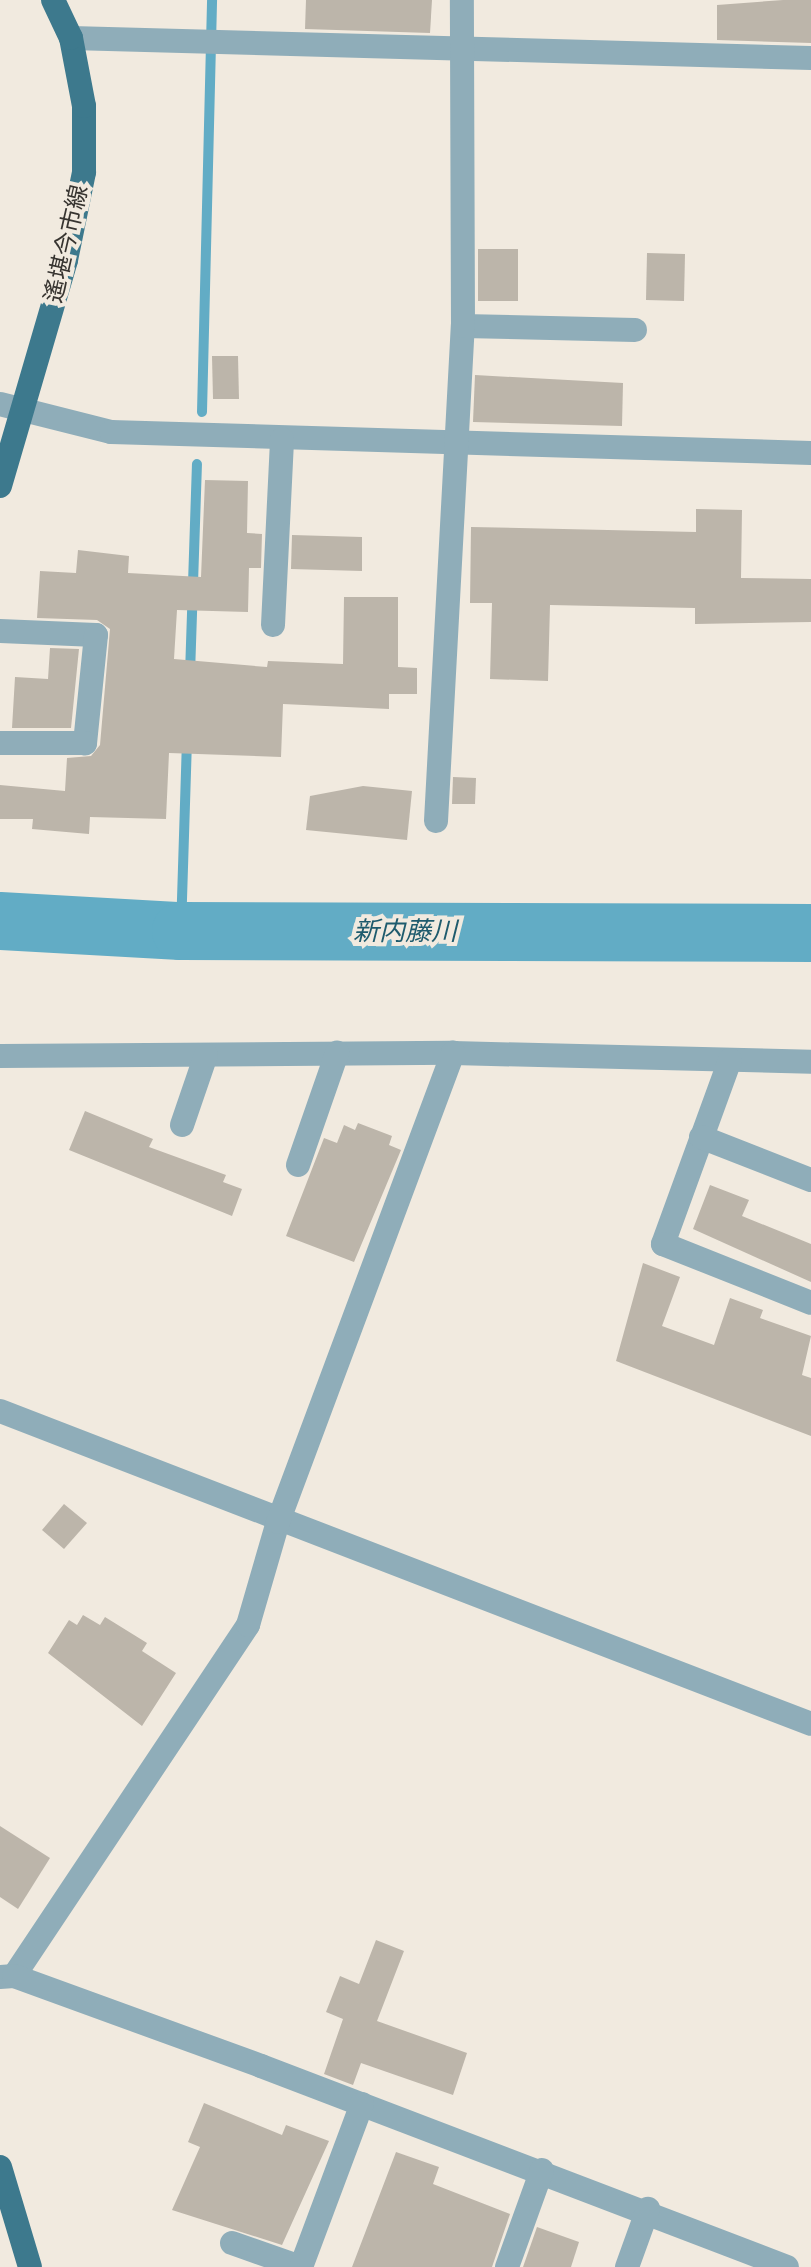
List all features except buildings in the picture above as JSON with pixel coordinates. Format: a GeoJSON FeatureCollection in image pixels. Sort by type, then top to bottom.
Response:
{"type":"FeatureCollection","features":[{"type":"Feature","properties":{"kind":"main road","name":"遙堪今市線"},"geometry":{"type":"LineString","coordinates":[[0,486],[12,407],[84,172],[84,106],[71,38],[53,0]]}},
{"type":"Feature","properties":{"kind":"main road"},"geometry":{"type":"LineString","coordinates":[[0,2167],[30,2267]]}},
{"type":"Feature","properties":{"kind":"street"},"geometry":{"type":"LineString","coordinates":[[436,821],[463,326],[462,0]]}},
{"type":"Feature","properties":{"kind":"street"},"geometry":{"type":"LineString","coordinates":[[71,38],[811,58]]}},
{"type":"Feature","properties":{"kind":"street"},"geometry":{"type":"LineString","coordinates":[[463,326],[635,330]]}},
{"type":"Feature","properties":{"kind":"street"},"geometry":{"type":"LineString","coordinates":[[12,407],[111,432],[457,447],[811,453]]}},
{"type":"Feature","properties":{"kind":"street"},"geometry":{"type":"LineString","coordinates":[[273,625],[282,439]]}},
{"type":"Feature","properties":{"kind":"street"},"geometry":{"type":"LineString","coordinates":[[0,631],[96,635],[85,743],[0,743]]}},
{"type":"Feature","properties":{"kind":"street"},"geometry":{"type":"LineString","coordinates":[[298,1165],[337,1053]]}},
{"type":"Feature","properties":{"kind":"street"},"geometry":{"type":"LineString","coordinates":[[453,1053],[278,1522],[248,1625],[7,1976],[648,2209],[787,2267]]}},
{"type":"Feature","properties":{"kind":"street"},"geometry":{"type":"LineString","coordinates":[[0,1056],[453,1053],[811,1062]]}},
{"type":"Feature","properties":{"kind":"street"},"geometry":{"type":"LineString","coordinates":[[182,1125],[206,1055]]}},
{"type":"Feature","properties":{"kind":"street"},"geometry":{"type":"LineString","coordinates":[[730,1060],[663,1244],[811,1303]]}},
{"type":"Feature","properties":{"kind":"street"},"geometry":{"type":"LineString","coordinates":[[701,1137],[811,1180]]}},
{"type":"Feature","properties":{"kind":"street"},"geometry":{"type":"LineString","coordinates":[[0,1411],[278,1522],[811,1724]]}},
{"type":"Feature","properties":{"kind":"street"},"geometry":{"type":"LineString","coordinates":[[232,2243],[301,2267],[362,2104]]}},
{"type":"Feature","properties":{"kind":"street"},"geometry":{"type":"LineString","coordinates":[[507,2267],[542,2170]]}},
{"type":"Feature","properties":{"kind":"street"},"geometry":{"type":"LineString","coordinates":[[627,2267],[648,2209]]}},
{"type":"Feature","properties":{"kind":"waterway"},"geometry":{"type":"LineString","coordinates":[[202,412],[212,0]]}},
{"type":"Feature","properties":{"kind":"waterway"},"geometry":{"type":"LineString","coordinates":[[190,674],[197,464]]}},
{"type":"Feature","properties":{"kind":"waterway"},"geometry":{"type":"LineString","coordinates":[[181,931],[187,742]]}},
{"type":"Feature","properties":{"kind":"waterway","name":"新内藤川"},"geometry":{"type":"LineString","coordinates":[[0,921],[181,931],[811,933]]}}]}
